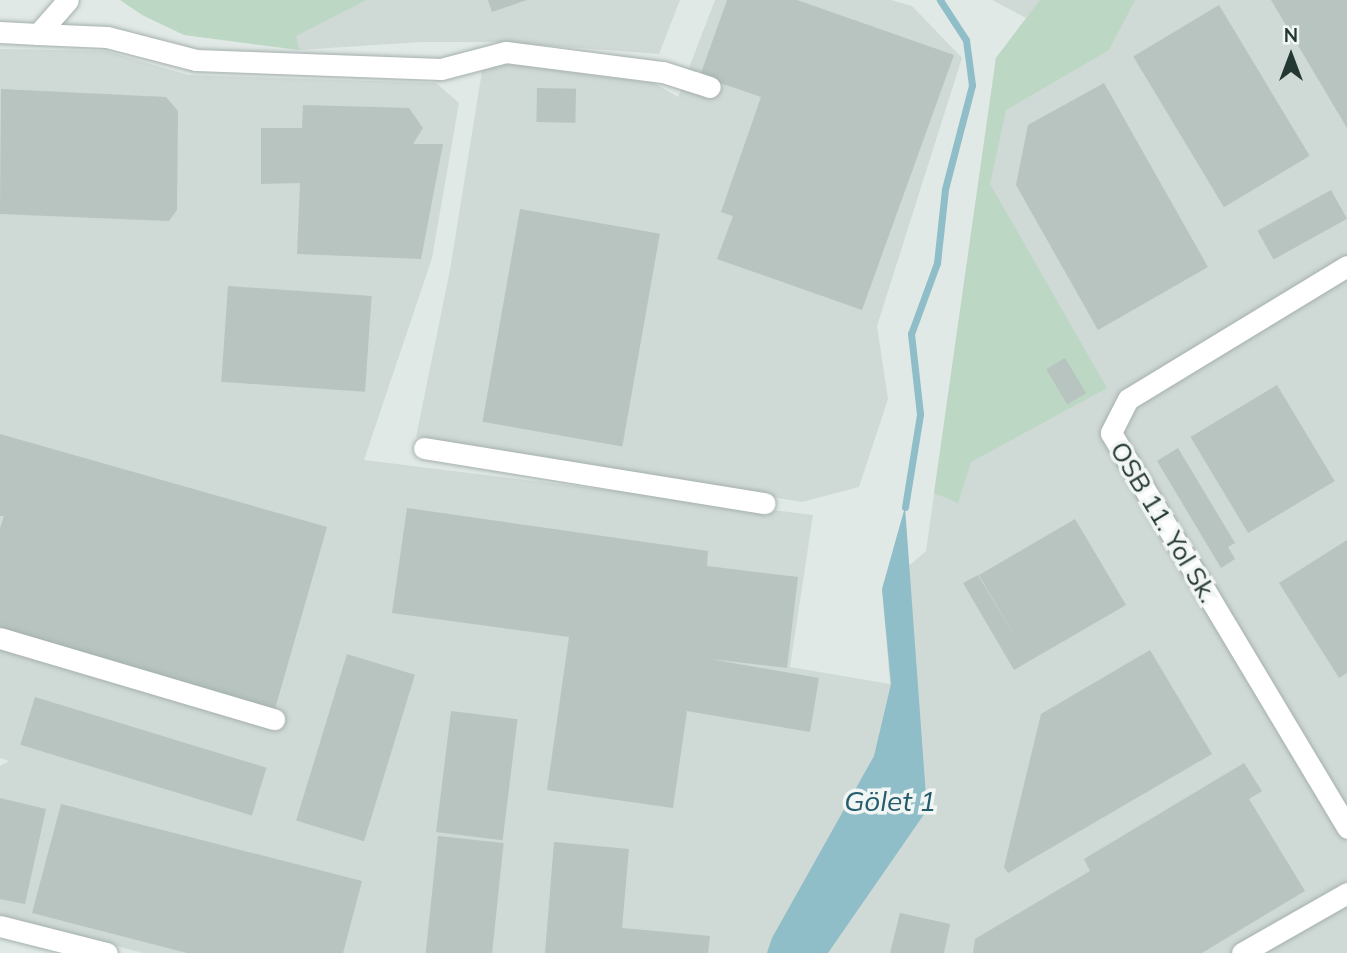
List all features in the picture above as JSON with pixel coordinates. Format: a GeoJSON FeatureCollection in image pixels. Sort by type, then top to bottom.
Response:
{"type":"FeatureCollection","features":[{"type":"Feature","properties":{"kind":"street"},"geometry":{"type":"LineString","coordinates":[[38,34],[68,0]]}},
{"type":"Feature","properties":{"kind":"street"},"geometry":{"type":"LineString","coordinates":[[0,32],[107,37],[197,60],[264,63],[441,69],[506,52],[663,72],[710,87]]}},
{"type":"Feature","properties":{"kind":"street","name":"OSB 11. Yol Sk."},"geometry":{"type":"LineString","coordinates":[[1347,266],[1128,399],[1111,433],[1347,828]]}},
{"type":"Feature","properties":{"kind":"street"},"geometry":{"type":"LineString","coordinates":[[424,448],[765,503]]}},
{"type":"Feature","properties":{"kind":"street"},"geometry":{"type":"LineString","coordinates":[[0,638],[274,719]]}},
{"type":"Feature","properties":{"kind":"street"},"geometry":{"type":"LineString","coordinates":[[1242,953],[1347,893]]}},
{"type":"Feature","properties":{"kind":"street"},"geometry":{"type":"LineString","coordinates":[[0,926],[107,953]]}},
{"type":"Feature","properties":{"kind":"shaded area"},"geometry":{"type":"Polygon","coordinates":[[[367,0],[680,0],[659,54],[500,42],[421,42],[299,50],[295,36],[367,0]]]}},
{"type":"Feature","properties":{"kind":"shaded area"},"geometry":{"type":"Polygon","coordinates":[[[715,0],[891,0],[912,6],[962,58],[877,326],[888,399],[859,487],[802,502],[416,437],[450,270],[482,71],[502,63],[654,83],[678,97],[715,0]]]}},
{"type":"Feature","properties":{"kind":"shaded area"},"geometry":{"type":"Polygon","coordinates":[[[992,0],[1347,0],[1347,953],[143,953],[0,916],[0,766],[9,761],[0,758],[0,49],[106,51],[188,75],[436,83],[459,103],[432,258],[364,460],[813,515],[790,667],[890,684],[882,589],[926,551],[996,58],[1026,18],[992,0]]]}},
{"type":"Feature","properties":{"kind":"green space"},"geometry":{"type":"Polygon","coordinates":[[[120,0],[367,0],[296,36],[299,50],[184,35],[142,15],[120,0]]]}},
{"type":"Feature","properties":{"kind":"green space"},"geometry":{"type":"Polygon","coordinates":[[[1040,0],[1135,0],[1109,50],[1006,110],[990,184],[1107,388],[971,462],[958,503],[934,493],[996,58],[1040,0]]]}},
{"type":"Feature","properties":{"kind":"water","name":"Gölet 1"},"geometry":{"type":"Polygon","coordinates":[[[905,507],[927,810],[828,953],[767,953],[772,938],[874,756],[891,684],[882,589],[905,507]]]}},
{"type":"Feature","properties":{"kind":"building"},"geometry":{"type":"Polygon","coordinates":[[[488,0],[527,0],[492,12],[488,0]]]}},
{"type":"Feature","properties":{"kind":"building"},"geometry":{"type":"Polygon","coordinates":[[[727,0],[797,0],[954,55],[862,310],[717,259],[733,216],[721,212],[761,97],[700,76],[727,0]]]}},
{"type":"Feature","properties":{"kind":"building"},"geometry":{"type":"Polygon","coordinates":[[[1271,0],[1347,0],[1347,128],[1271,0]]]}},
{"type":"Feature","properties":{"kind":"building"},"geometry":{"type":"Polygon","coordinates":[[[1219,5],[1310,156],[1224,207],[1133,57],[1219,5]]]}},
{"type":"Feature","properties":{"kind":"building"},"geometry":{"type":"Polygon","coordinates":[[[1104,83],[1208,267],[1098,330],[1016,185],[1028,125],[1104,83]]]}},
{"type":"Feature","properties":{"kind":"building"},"geometry":{"type":"Polygon","coordinates":[[[537,88],[576,89],[575,123],[536,122],[537,88]]]}},
{"type":"Feature","properties":{"kind":"building"},"geometry":{"type":"Polygon","coordinates":[[[1,89],[166,97],[178,111],[177,210],[169,221],[0,214],[1,89]]]}},
{"type":"Feature","properties":{"kind":"building"},"geometry":{"type":"Polygon","coordinates":[[[303,105],[409,108],[423,128],[413,144],[443,144],[421,259],[297,254],[300,183],[261,184],[261,128],[302,128],[303,105]]]}},
{"type":"Feature","properties":{"kind":"building"},"geometry":{"type":"Polygon","coordinates":[[[1331,190],[1347,219],[1274,260],[1258,231],[1331,190]]]}},
{"type":"Feature","properties":{"kind":"building"},"geometry":{"type":"Polygon","coordinates":[[[520,209],[660,234],[622,446],[482,422],[520,209]]]}},
{"type":"Feature","properties":{"kind":"building"},"geometry":{"type":"Polygon","coordinates":[[[228,286],[372,296],[365,392],[221,382],[228,286]]]}},
{"type":"Feature","properties":{"kind":"building"},"geometry":{"type":"Polygon","coordinates":[[[1065,358],[1086,393],[1067,404],[1046,369],[1065,358]]]}},
{"type":"Feature","properties":{"kind":"building"},"geometry":{"type":"Polygon","coordinates":[[[1277,385],[1335,481],[1248,533],[1190,437],[1277,385]]]}},
{"type":"Feature","properties":{"kind":"building"},"geometry":{"type":"Polygon","coordinates":[[[0,434],[327,527],[275,709],[0,630],[0,528],[4,516],[0,516],[0,434]]]}},
{"type":"Feature","properties":{"kind":"building"},"geometry":{"type":"Polygon","coordinates":[[[1178,448],[1235,543],[1228,547],[1235,559],[1221,568],[1157,461],[1178,448]]]}},
{"type":"Feature","properties":{"kind":"building"},"geometry":{"type":"Polygon","coordinates":[[[407,508],[708,551],[707,566],[798,577],[787,668],[710,659],[819,678],[810,732],[687,711],[673,808],[547,790],[569,637],[392,613],[407,508]]]}},
{"type":"Feature","properties":{"kind":"building"},"geometry":{"type":"Polygon","coordinates":[[[1075,519],[1126,605],[1014,670],[963,583],[978,575],[1018,642],[979,575],[1075,519]]]}},
{"type":"Feature","properties":{"kind":"building"},"geometry":{"type":"Polygon","coordinates":[[[1347,540],[1347,673],[1339,678],[1279,583],[1347,540]]]}},
{"type":"Feature","properties":{"kind":"building"},"geometry":{"type":"Polygon","coordinates":[[[1150,650],[1212,754],[1008,873],[1004,867],[1041,714],[1150,650]]]}},
{"type":"Feature","properties":{"kind":"building"},"geometry":{"type":"Polygon","coordinates":[[[347,654],[415,675],[364,841],[296,820],[347,654]]]}},
{"type":"Feature","properties":{"kind":"building"},"geometry":{"type":"Polygon","coordinates":[[[35,697],[266,768],[252,816],[20,745],[35,697]]]}},
{"type":"Feature","properties":{"kind":"building"},"geometry":{"type":"Polygon","coordinates":[[[451,711],[518,719],[503,840],[436,832],[451,711]]]}},
{"type":"Feature","properties":{"kind":"building"},"geometry":{"type":"Polygon","coordinates":[[[1244,763],[1262,791],[1249,799],[1305,891],[1202,953],[973,953],[975,939],[1090,871],[1084,859],[1244,763]]]}},
{"type":"Feature","properties":{"kind":"building"},"geometry":{"type":"Polygon","coordinates":[[[0,798],[46,809],[25,904],[0,899],[0,798]]]}},
{"type":"Feature","properties":{"kind":"building"},"geometry":{"type":"Polygon","coordinates":[[[61,804],[362,881],[343,953],[187,953],[32,913],[61,804]]]}},
{"type":"Feature","properties":{"kind":"building"},"geometry":{"type":"Polygon","coordinates":[[[438,836],[504,843],[492,953],[426,953],[438,836]]]}},
{"type":"Feature","properties":{"kind":"building"},"geometry":{"type":"Polygon","coordinates":[[[554,842],[629,849],[622,928],[710,936],[708,953],[545,953],[554,842]]]}},
{"type":"Feature","properties":{"kind":"building"},"geometry":{"type":"Polygon","coordinates":[[[900,913],[950,924],[944,953],[890,953],[900,913]]]}},
{"type":"Feature","properties":{"kind":"waterway"},"geometry":{"type":"LineString","coordinates":[[905,507],[920,414],[911,334],[937,263],[945,189],[972,85],[966,40],[940,0]]}}]}
